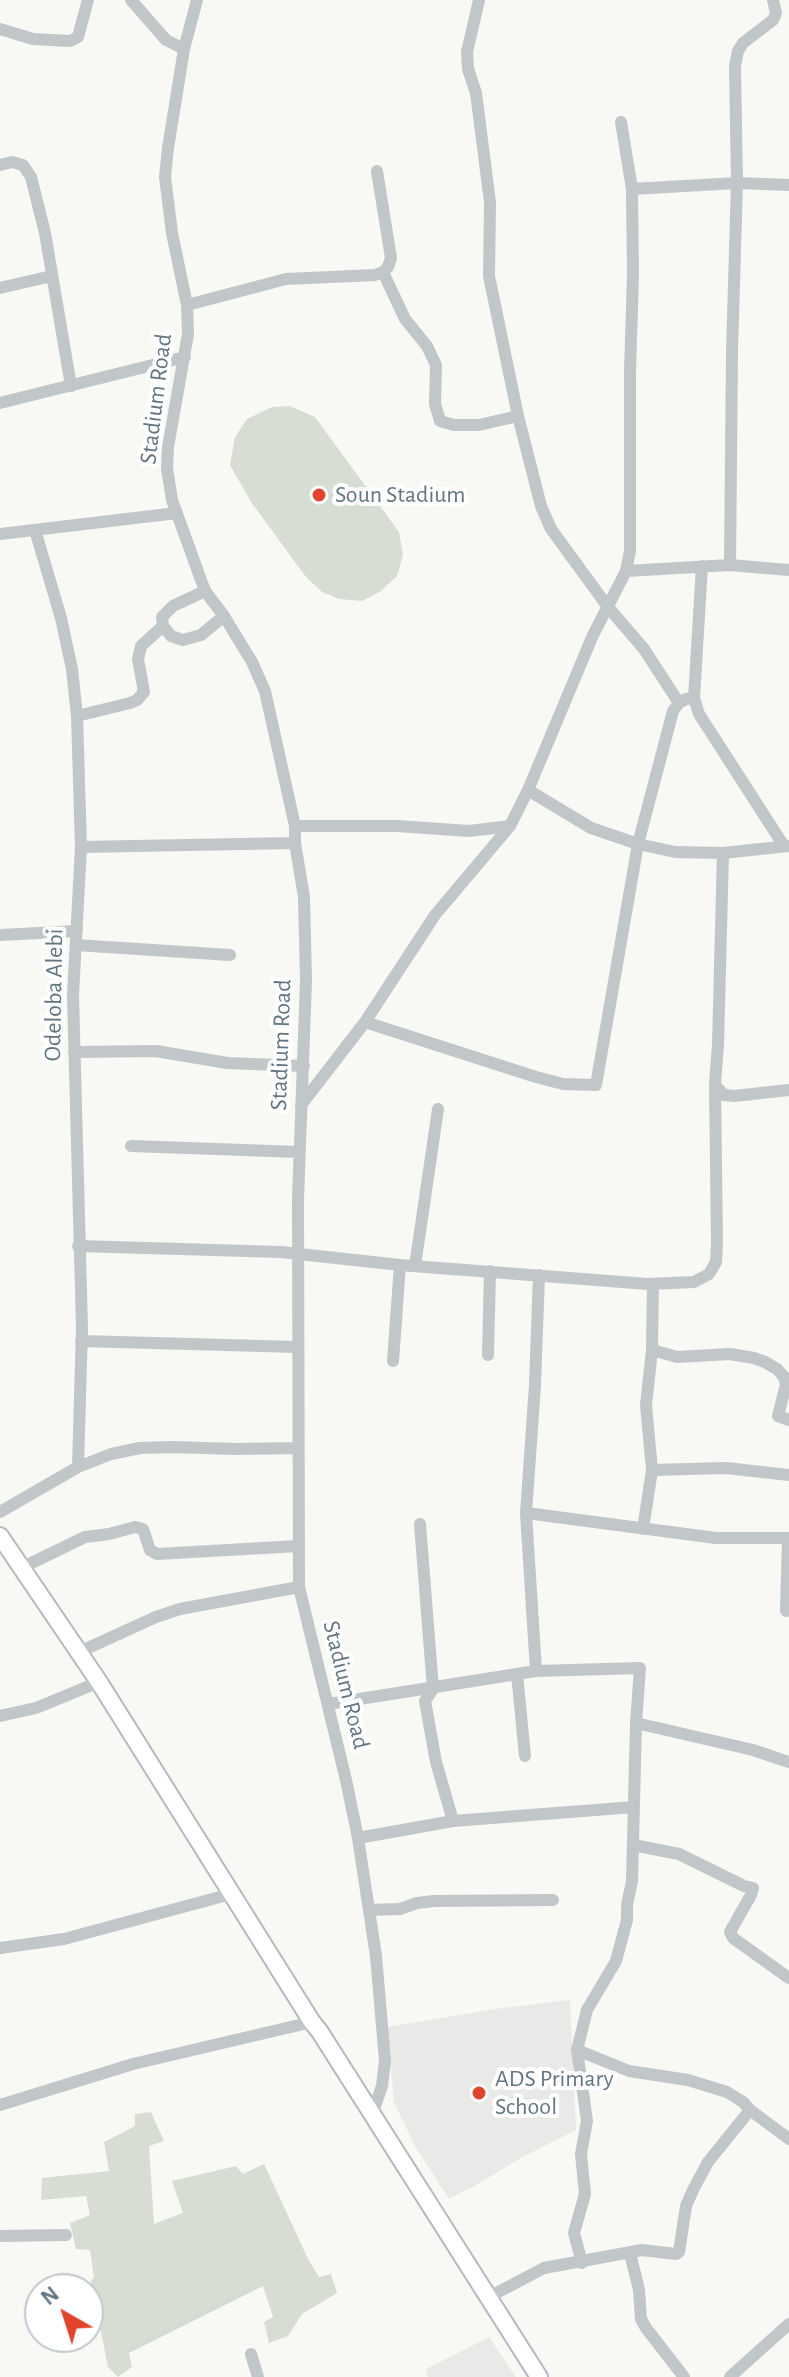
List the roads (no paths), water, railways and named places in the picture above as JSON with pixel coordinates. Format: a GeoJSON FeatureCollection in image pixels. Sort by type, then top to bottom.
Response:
{"type":"FeatureCollection","features":[{"type":"Feature","properties":{"kind":"main road"},"geometry":{"type":"LineString","coordinates":[[0,1536],[99,1682],[539,2377]]}},
{"type":"Feature","properties":{"kind":"street"},"geometry":{"type":"LineString","coordinates":[[0,29],[33,39],[70,41],[78,37],[88,0]]}},
{"type":"Feature","properties":{"kind":"street"},"geometry":{"type":"LineString","coordinates":[[131,0],[166,40],[184,49]]}},
{"type":"Feature","properties":{"kind":"street","name":"Stadium Road"},"geometry":{"type":"LineString","coordinates":[[197,0],[184,49],[165,177],[172,233],[187,305],[185,357],[168,447],[169,486],[205,591],[252,662],[265,691],[295,826],[304,897],[304,1066],[299,1152],[299,1587],[358,1838],[376,1956],[385,2061],[382,2086],[372,2115]]}},
{"type":"Feature","properties":{"kind":"street"},"geometry":{"type":"LineString","coordinates":[[479,0],[469,41],[468,69],[476,93],[490,202],[489,276],[518,416],[541,506],[551,529],[608,607],[644,649],[679,703]]}},
{"type":"Feature","properties":{"kind":"street"},"geometry":{"type":"LineString","coordinates":[[730,565],[737,183],[735,66],[743,43],[773,20],[776,13],[773,0]]}},
{"type":"Feature","properties":{"kind":"street"},"geometry":{"type":"LineString","coordinates":[[301,1105],[365,1022],[435,915],[510,826],[576,673],[626,571],[630,551],[633,276],[632,189],[621,122]]}},
{"type":"Feature","properties":{"kind":"street"},"geometry":{"type":"LineString","coordinates":[[0,165],[12,162],[23,165],[31,177],[45,233],[71,386]]}},
{"type":"Feature","properties":{"kind":"street"},"geometry":{"type":"LineString","coordinates":[[187,305],[286,279],[375,275],[383,272],[391,258],[377,171]]}},
{"type":"Feature","properties":{"kind":"street"},"geometry":{"type":"LineString","coordinates":[[632,189],[737,183],[789,185]]}},
{"type":"Feature","properties":{"kind":"street"},"geometry":{"type":"LineString","coordinates":[[383,272],[405,319],[427,346],[436,365],[435,404],[440,421],[454,425],[479,425],[518,416]]}},
{"type":"Feature","properties":{"kind":"street"},"geometry":{"type":"LineString","coordinates":[[0,288],[52,276]]}},
{"type":"Feature","properties":{"kind":"street"},"geometry":{"type":"LineString","coordinates":[[0,403],[185,357]]}},
{"type":"Feature","properties":{"kind":"street"},"geometry":{"type":"LineString","coordinates":[[0,534],[177,513]]}},
{"type":"Feature","properties":{"kind":"street","name":"Odeloba Alebi"},"geometry":{"type":"LineString","coordinates":[[35,530],[61,618],[72,669],[77,716],[81,847],[73,995],[81,1341],[78,1467]]}},
{"type":"Feature","properties":{"kind":"street"},"geometry":{"type":"LineString","coordinates":[[626,571],[730,565],[789,570]]}},
{"type":"Feature","properties":{"kind":"street"},"geometry":{"type":"LineString","coordinates":[[528,790],[591,828],[638,844],[675,852],[723,853],[787,846],[699,714],[694,698],[702,566]]}},
{"type":"Feature","properties":{"kind":"street"},"geometry":{"type":"LineString","coordinates":[[205,591],[173,606],[162,617],[163,626],[171,636],[183,640],[201,635],[224,616]]}},
{"type":"Feature","properties":{"kind":"street"},"geometry":{"type":"LineString","coordinates":[[77,716],[137,700],[144,692],[138,659],[141,646],[163,626]]}},
{"type":"Feature","properties":{"kind":"street"},"geometry":{"type":"LineString","coordinates":[[365,1022],[536,1077],[563,1084],[596,1085],[638,844],[673,711],[679,703],[694,698]]}},
{"type":"Feature","properties":{"kind":"street"},"geometry":{"type":"LineString","coordinates":[[295,826],[397,826],[469,831],[510,826]]}},
{"type":"Feature","properties":{"kind":"street"},"geometry":{"type":"LineString","coordinates":[[81,847],[295,843]]}},
{"type":"Feature","properties":{"kind":"street"},"geometry":{"type":"LineString","coordinates":[[78,1246],[281,1252],[400,1265],[653,1284],[694,1282],[709,1274],[716,1262],[717,1243],[715,1085],[723,853]]}},
{"type":"Feature","properties":{"kind":"street"},"geometry":{"type":"LineString","coordinates":[[0,935],[77,938],[230,955]]}},
{"type":"Feature","properties":{"kind":"street"},"geometry":{"type":"LineString","coordinates":[[74,1052],[156,1051],[227,1063],[304,1066]]}},
{"type":"Feature","properties":{"kind":"street"},"geometry":{"type":"LineString","coordinates":[[715,1085],[724,1095],[789,1090]]}},
{"type":"Feature","properties":{"kind":"street"},"geometry":{"type":"LineString","coordinates":[[415,1266],[438,1109]]}},
{"type":"Feature","properties":{"kind":"street"},"geometry":{"type":"LineString","coordinates":[[131,1146],[299,1152]]}},
{"type":"Feature","properties":{"kind":"street"},"geometry":{"type":"LineString","coordinates":[[393,1361],[400,1265]]}},
{"type":"Feature","properties":{"kind":"street"},"geometry":{"type":"LineString","coordinates":[[488,1355],[490,1271]]}},
{"type":"Feature","properties":{"kind":"street"},"geometry":{"type":"LineString","coordinates":[[536,1671],[526,1513],[539,1275]]}},
{"type":"Feature","properties":{"kind":"street"},"geometry":{"type":"LineString","coordinates":[[643,1529],[652,1470],[646,1405],[652,1350],[653,1284]]}},
{"type":"Feature","properties":{"kind":"street"},"geometry":{"type":"LineString","coordinates":[[81,1341],[298,1347]]}},
{"type":"Feature","properties":{"kind":"street"},"geometry":{"type":"LineString","coordinates":[[652,1350],[677,1357],[730,1354],[765,1362],[784,1377],[786,1384],[778,1416],[789,1420]]}},
{"type":"Feature","properties":{"kind":"street"},"geometry":{"type":"LineString","coordinates":[[0,1512],[78,1467],[111,1454],[140,1448],[298,1448]]}},
{"type":"Feature","properties":{"kind":"street"},"geometry":{"type":"LineString","coordinates":[[652,1470],[726,1468],[789,1475]]}},
{"type":"Feature","properties":{"kind":"street"},"geometry":{"type":"LineString","coordinates":[[526,1513],[716,1538],[788,1538],[786,1611]]}},
{"type":"Feature","properties":{"kind":"street"},"geometry":{"type":"LineString","coordinates":[[420,1524],[433,1689],[425,1701],[436,1762],[453,1821]]}},
{"type":"Feature","properties":{"kind":"street"},"geometry":{"type":"LineString","coordinates":[[21,1568],[85,1537],[135,1527],[143,1529],[150,1550],[157,1554],[298,1546]]}},
{"type":"Feature","properties":{"kind":"street"},"geometry":{"type":"LineString","coordinates":[[79,1652],[180,1609],[299,1587]]}},
{"type":"Feature","properties":{"kind":"street"},"geometry":{"type":"LineString","coordinates":[[328,1704],[536,1671],[637,1666],[641,1670],[636,1723],[631,1892],[623,1944],[609,1975],[587,2010],[577,2050],[587,2121],[581,2154],[585,2194],[574,2233],[582,2263]]}},
{"type":"Feature","properties":{"kind":"street"},"geometry":{"type":"LineString","coordinates":[[517,1674],[525,1756]]}},
{"type":"Feature","properties":{"kind":"street"},"geometry":{"type":"LineString","coordinates":[[0,1716],[36,1708],[99,1682]]}},
{"type":"Feature","properties":{"kind":"street"},"geometry":{"type":"LineString","coordinates":[[636,1723],[753,1750],[789,1762]]}},
{"type":"Feature","properties":{"kind":"street"},"geometry":{"type":"LineString","coordinates":[[358,1838],[453,1821],[634,1807]]}},
{"type":"Feature","properties":{"kind":"street"},"geometry":{"type":"LineString","coordinates":[[633,1845],[679,1854],[753,1888],[730,1932],[733,1938],[789,1978]]}},
{"type":"Feature","properties":{"kind":"street"},"geometry":{"type":"LineString","coordinates":[[0,1948],[64,1939],[231,1894]]}},
{"type":"Feature","properties":{"kind":"street"},"geometry":{"type":"LineString","coordinates":[[369,1910],[400,1909],[434,1901],[553,1900]]}},
{"type":"Feature","properties":{"kind":"street"},"geometry":{"type":"LineString","coordinates":[[0,2105],[133,2064],[312,2022]]}},
{"type":"Feature","properties":{"kind":"street"},"geometry":{"type":"LineString","coordinates":[[577,2050],[629,2071],[688,2080],[727,2092],[789,2139]]}},
{"type":"Feature","properties":{"kind":"street"},"geometry":{"type":"LineString","coordinates":[[487,2298],[544,2268],[642,2250],[679,2252],[686,2206],[693,2190],[708,2162],[750,2110]]}},
{"type":"Feature","properties":{"kind":"street"},"geometry":{"type":"LineString","coordinates":[[0,2236],[66,2235]]}},
{"type":"Feature","properties":{"kind":"street"},"geometry":{"type":"LineString","coordinates":[[630,2253],[639,2290],[641,2319],[684,2377]]}},
{"type":"Feature","properties":{"kind":"street"},"geometry":{"type":"LineString","coordinates":[[730,2377],[789,2324]]}},
{"type":"Feature","properties":{"kind":"street"},"geometry":{"type":"LineString","coordinates":[[251,2354],[258,2377]]}},
{"type":"Feature","properties":{"kind":"place","name":"Soun Stadium"},"geometry":{"type":"Point","coordinates":[319,495]}},
{"type":"Feature","properties":{"kind":"place","name":"ADS Primary School"},"geometry":{"type":"Point","coordinates":[479,2093]}}]}
